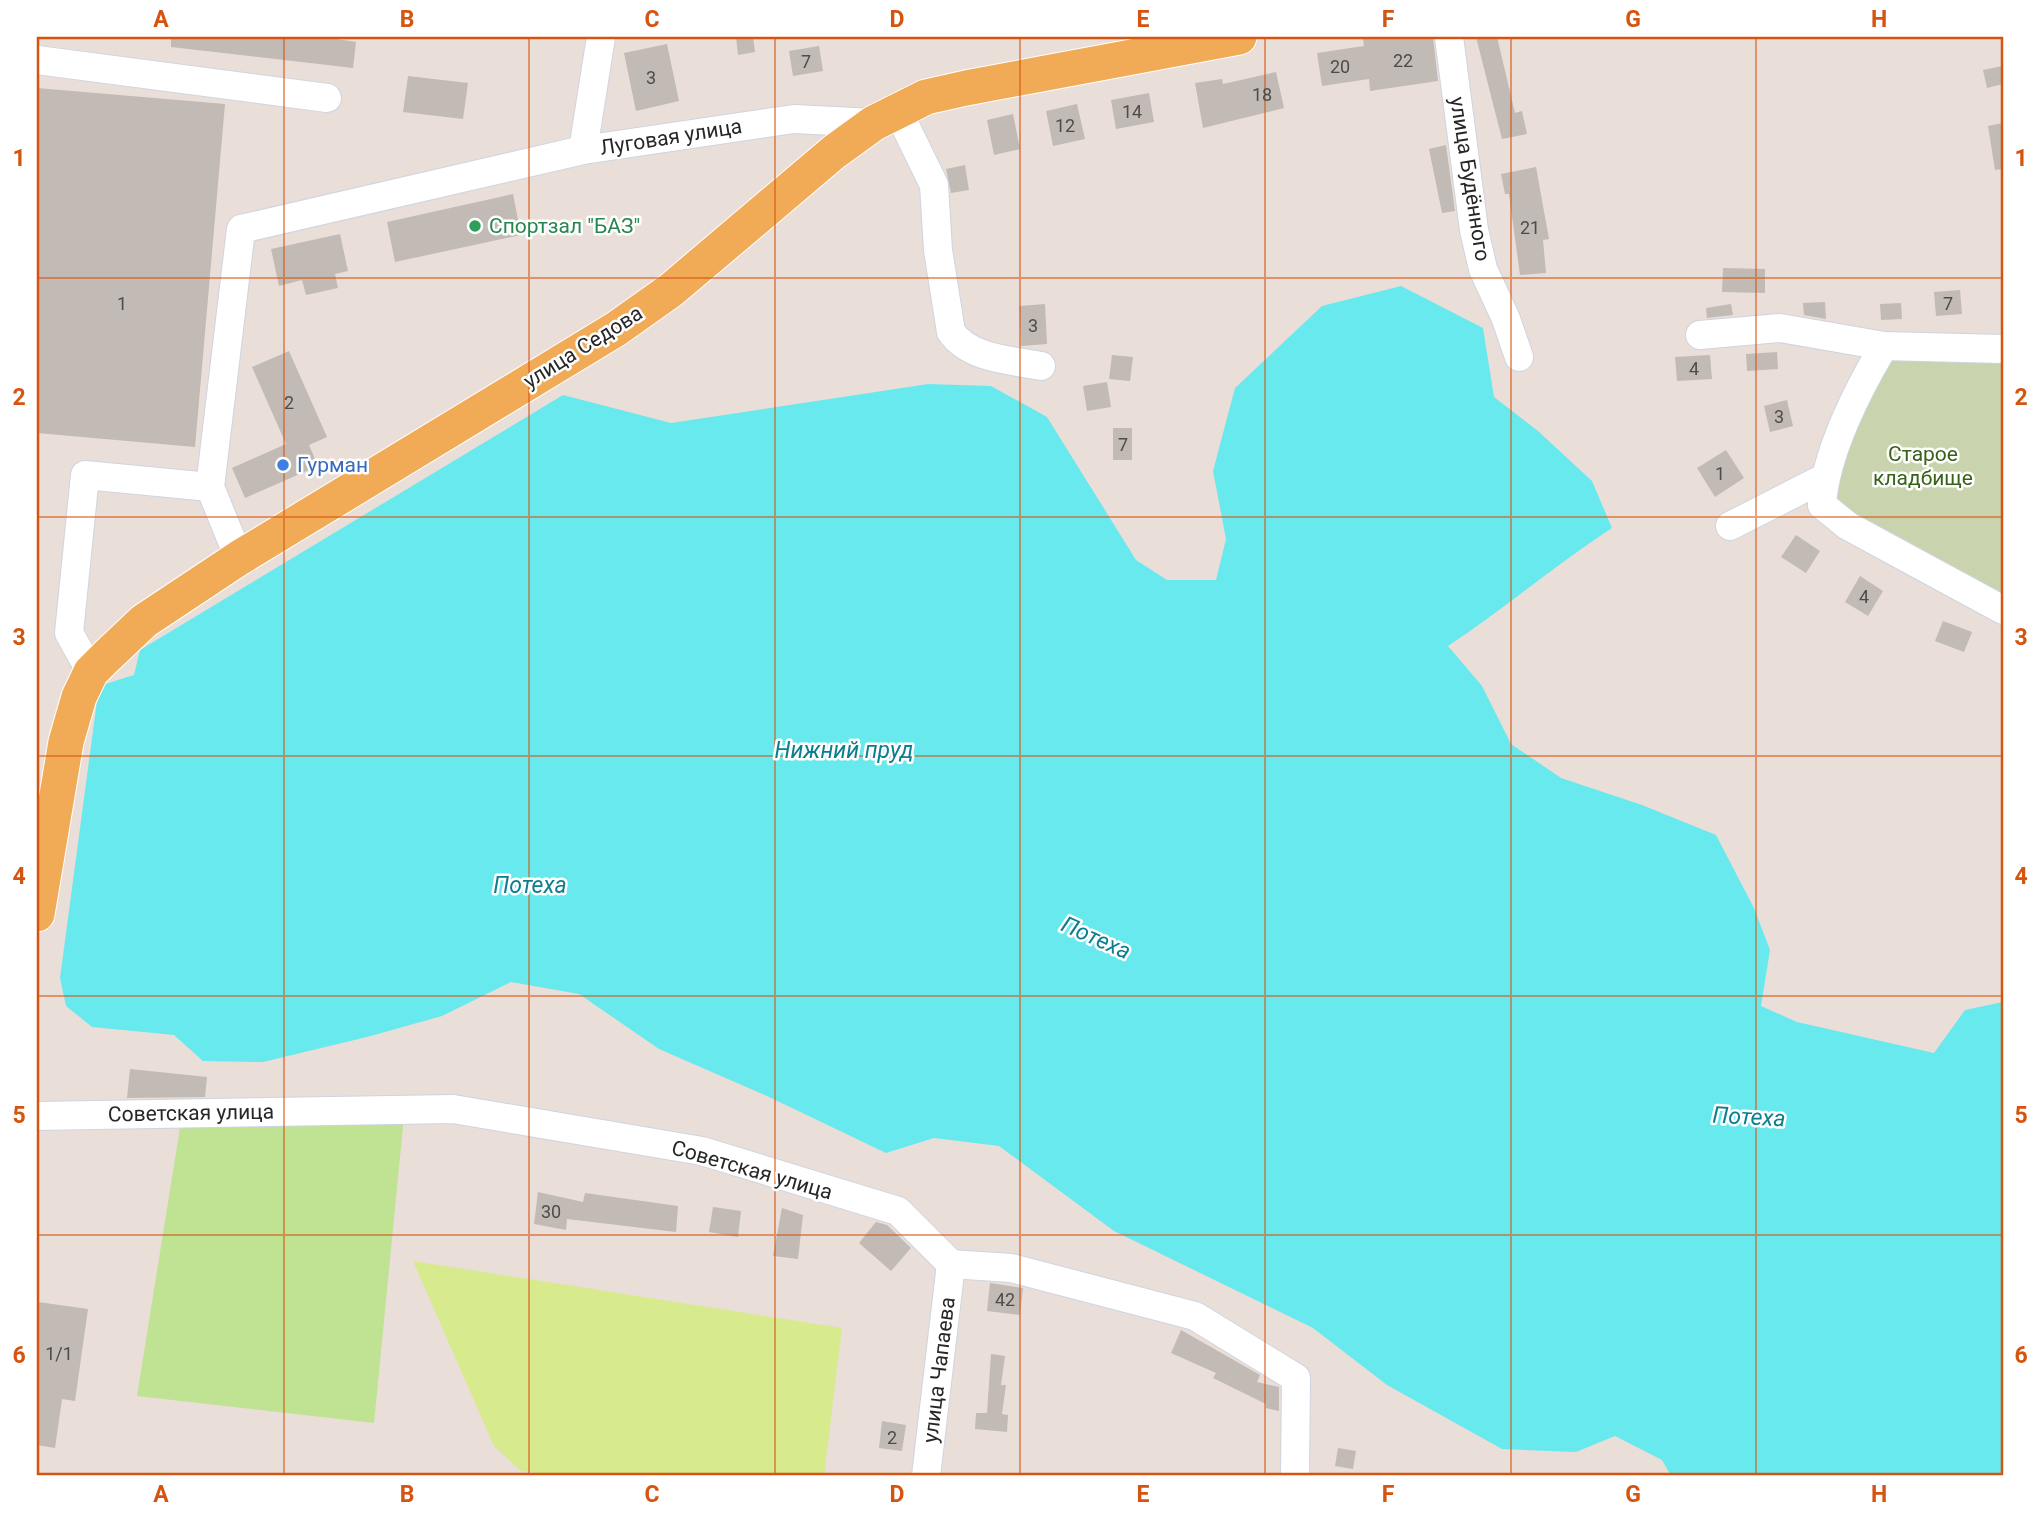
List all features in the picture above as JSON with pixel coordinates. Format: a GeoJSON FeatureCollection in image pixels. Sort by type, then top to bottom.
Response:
{"type":"FeatureCollection","features":[{"type":"Feature","properties":{"kind":"main road","name":"улица Седова"},"geometry":{"type":"LineString","coordinates":[[37,914],[66,742],[79,696],[91,672],[144,621],[239,558],[616,329],[671,290],[834,152],[885,116],[926,97],[966,88],[1239,37]]}},
{"type":"Feature","properties":{"kind":"street","name":"Луговая улица"},"geometry":{"type":"LineString","coordinates":[[601,37],[583,150],[794,119],[885,116]]}},
{"type":"Feature","properties":{"kind":"street","name":"улица Будённого"},"geometry":{"type":"LineString","coordinates":[[1449,37],[1477,243],[1483,269],[1506,319],[1519,357]]}},
{"type":"Feature","properties":{"kind":"street"},"geometry":{"type":"LineString","coordinates":[[37,60],[327,98]]}},
{"type":"Feature","properties":{"kind":"street"},"geometry":{"type":"LineString","coordinates":[[885,116],[934,185],[937,250],[951,332],[959,343],[970,351],[1041,366]]}},
{"type":"Feature","properties":{"kind":"street"},"geometry":{"type":"LineString","coordinates":[[239,558],[209,487],[241,229],[583,150]]}},
{"type":"Feature","properties":{"kind":"street"},"geometry":{"type":"LineString","coordinates":[[1700,335],[1780,328],[1884,346],[2003,349]]}},
{"type":"Feature","properties":{"kind":"street"},"geometry":{"type":"LineString","coordinates":[[1884,346],[1867,374],[1824,478],[1822,505],[1848,526],[2003,610]]}},
{"type":"Feature","properties":{"kind":"street"},"geometry":{"type":"LineString","coordinates":[[91,672],[69,633],[85,475],[209,487]]}},
{"type":"Feature","properties":{"kind":"street"},"geometry":{"type":"LineString","coordinates":[[1730,526],[1824,478]]}},
{"type":"Feature","properties":{"kind":"street","name":"Советская улица"},"geometry":{"type":"LineString","coordinates":[[37,1116],[453,1109],[702,1151],[898,1211],[951,1264]]}},
{"type":"Feature","properties":{"kind":"street"},"geometry":{"type":"LineString","coordinates":[[951,1264],[1012,1268],[1195,1316],[1296,1378],[1295,1476]]}},
{"type":"Feature","properties":{"kind":"street","name":"улица Чапаева"},"geometry":{"type":"LineString","coordinates":[[926,1476],[951,1264]]}},
{"type":"Feature","properties":{"kind":"green space","name":"Старое кладбище"},"geometry":{"type":"Polygon","coordinates":[[[2003,359],[2003,606],[1840,510],[1829,481],[1888,361],[2003,359]]]}},
{"type":"Feature","properties":{"kind":"green space"},"geometry":{"type":"Polygon","coordinates":[[[405,1106],[374,1423],[137,1396],[183,1109],[405,1106]]]}},
{"type":"Feature","properties":{"kind":"green space"},"geometry":{"type":"Polygon","coordinates":[[[413,1261],[842,1328],[824,1476],[561,1476],[521,1471],[494,1446],[413,1261]]]}},
{"type":"Feature","properties":{"kind":"water","name":"Нижний пруд"},"geometry":{"type":"Polygon","coordinates":[[[1401,286],[1483,328],[1494,397],[1538,431],[1592,481],[1612,528],[1448,646],[1482,686],[1511,744],[1561,778],[1642,805],[1716,835],[1754,908],[1770,950],[1761,1006],[1797,1022],[1934,1053],[1965,1010],[2003,1002],[2003,1476],[1671,1476],[1662,1460],[1615,1436],[1576,1452],[1502,1449],[1387,1385],[1313,1328],[1114,1231],[999,1146],[934,1138],[886,1153],[767,1096],[659,1049],[579,994],[511,982],[442,1016],[263,1062],[203,1061],[174,1035],[92,1027],[66,1006],[60,978],[99,686],[134,675],[140,650],[563,395],[671,423],[928,384],[991,386],[1047,417],[1136,560],[1167,580],[1216,580],[1226,539],[1213,471],[1235,388],[1322,306],[1401,286]]]}},
{"type":"Feature","properties":{"kind":"building"},"geometry":{"type":"Polygon","coordinates":[[[171,37],[324,37],[356,42],[353,68],[171,47],[171,37]]]}},
{"type":"Feature","properties":{"kind":"building"},"geometry":{"type":"Polygon","coordinates":[[[736,37],[753,37],[755,52],[738,55],[736,37]]]}},
{"type":"Feature","properties":{"kind":"building"},"geometry":{"type":"Polygon","coordinates":[[[1433,37],[1438,81],[1370,91],[1369,79],[1322,86],[1317,53],[1364,46],[1363,39],[1433,37]]]}},
{"type":"Feature","properties":{"kind":"building"},"geometry":{"type":"Polygon","coordinates":[[[1476,37],[1497,37],[1515,113],[1522,111],[1527,134],[1502,139],[1476,37]]]}},
{"type":"Feature","properties":{"kind":"building"},"geometry":{"type":"Polygon","coordinates":[[[667,44],[679,101],[636,111],[624,53],[667,44]]]}},
{"type":"Feature","properties":{"kind":"building"},"geometry":{"type":"Polygon","coordinates":[[[819,46],[823,71],[793,76],[789,51],[819,46]]]}},
{"type":"Feature","properties":{"kind":"building"},"geometry":{"type":"Polygon","coordinates":[[[2003,66],[2003,84],[1987,88],[1983,70],[2003,66]]]}},
{"type":"Feature","properties":{"kind":"building"},"geometry":{"type":"Polygon","coordinates":[[[1276,72],[1284,108],[1203,128],[1195,83],[1222,79],[1223,84],[1276,72]]]}},
{"type":"Feature","properties":{"kind":"building"},"geometry":{"type":"Polygon","coordinates":[[[408,76],[468,83],[463,119],[403,112],[408,76]]]}},
{"type":"Feature","properties":{"kind":"building"},"geometry":{"type":"Polygon","coordinates":[[[37,88],[225,104],[195,447],[37,433],[37,88]]]}},
{"type":"Feature","properties":{"kind":"building"},"geometry":{"type":"Polygon","coordinates":[[[1149,93],[1154,122],[1116,129],[1111,100],[1149,93]]]}},
{"type":"Feature","properties":{"kind":"building"},"geometry":{"type":"Polygon","coordinates":[[[1077,104],[1085,139],[1053,146],[1046,111],[1077,104]]]}},
{"type":"Feature","properties":{"kind":"building"},"geometry":{"type":"Polygon","coordinates":[[[1013,114],[1020,149],[994,155],[987,120],[1013,114]]]}},
{"type":"Feature","properties":{"kind":"building"},"geometry":{"type":"Polygon","coordinates":[[[2003,123],[2003,169],[1995,170],[1988,126],[2003,123]]]}},
{"type":"Feature","properties":{"kind":"building"},"geometry":{"type":"Polygon","coordinates":[[[1446,145],[1455,211],[1442,213],[1429,149],[1446,145]]]}},
{"type":"Feature","properties":{"kind":"building"},"geometry":{"type":"Polygon","coordinates":[[[965,165],[969,190],[951,193],[946,169],[965,165]]]}},
{"type":"Feature","properties":{"kind":"building"},"geometry":{"type":"Polygon","coordinates":[[[1536,167],[1549,239],[1543,240],[1546,273],[1520,275],[1509,194],[1505,194],[1501,174],[1536,167]]]}},
{"type":"Feature","properties":{"kind":"building"},"geometry":{"type":"Polygon","coordinates":[[[513,194],[521,235],[395,262],[387,222],[513,194]]]}},
{"type":"Feature","properties":{"kind":"building"},"geometry":{"type":"Polygon","coordinates":[[[340,234],[348,271],[335,274],[338,288],[306,295],[302,280],[279,286],[271,249],[340,234]]]}},
{"type":"Feature","properties":{"kind":"building"},"geometry":{"type":"Polygon","coordinates":[[[1723,268],[1765,269],[1765,293],[1722,292],[1723,268]]]}},
{"type":"Feature","properties":{"kind":"building"},"geometry":{"type":"Polygon","coordinates":[[[1960,290],[1962,314],[1936,316],[1934,292],[1960,290]]]}},
{"type":"Feature","properties":{"kind":"building"},"geometry":{"type":"Polygon","coordinates":[[[1825,302],[1826,319],[1804,315],[1803,303],[1825,302]]]}},
{"type":"Feature","properties":{"kind":"building"},"geometry":{"type":"Polygon","coordinates":[[[1901,303],[1902,319],[1881,320],[1880,304],[1901,303]]]}},
{"type":"Feature","properties":{"kind":"building"},"geometry":{"type":"Polygon","coordinates":[[[1045,304],[1047,344],[1021,346],[1019,306],[1045,304]]]}},
{"type":"Feature","properties":{"kind":"building"},"geometry":{"type":"Polygon","coordinates":[[[1731,304],[1733,315],[1707,318],[1706,308],[1731,304]]]}},
{"type":"Feature","properties":{"kind":"building"},"geometry":{"type":"Polygon","coordinates":[[[289,351],[327,437],[309,445],[318,466],[245,498],[232,468],[286,444],[252,367],[289,351]]]}},
{"type":"Feature","properties":{"kind":"building"},"geometry":{"type":"Polygon","coordinates":[[[1777,352],[1778,369],[1747,371],[1746,354],[1777,352]]]}},
{"type":"Feature","properties":{"kind":"building"},"geometry":{"type":"Polygon","coordinates":[[[1112,355],[1133,357],[1130,381],[1109,379],[1112,355]]]}},
{"type":"Feature","properties":{"kind":"building"},"geometry":{"type":"Polygon","coordinates":[[[1710,355],[1712,379],[1677,381],[1675,357],[1710,355]]]}},
{"type":"Feature","properties":{"kind":"building"},"geometry":{"type":"Polygon","coordinates":[[[1107,382],[1111,407],[1087,411],[1083,386],[1107,382]]]}},
{"type":"Feature","properties":{"kind":"building"},"geometry":{"type":"Polygon","coordinates":[[[1787,400],[1793,426],[1770,432],[1764,406],[1787,400]]]}},
{"type":"Feature","properties":{"kind":"building"},"geometry":{"type":"Polygon","coordinates":[[[1113,428],[1132,428],[1132,460],[1113,460],[1113,428]]]}},
{"type":"Feature","properties":{"kind":"building"},"geometry":{"type":"Polygon","coordinates":[[[1726,450],[1744,478],[1715,497],[1697,468],[1726,450]]]}},
{"type":"Feature","properties":{"kind":"building"},"geometry":{"type":"Polygon","coordinates":[[[1796,535],[1820,551],[1806,573],[1781,557],[1796,535]]]}},
{"type":"Feature","properties":{"kind":"building"},"geometry":{"type":"Polygon","coordinates":[[[1860,576],[1883,591],[1868,616],[1845,602],[1860,576]]]}},
{"type":"Feature","properties":{"kind":"building"},"geometry":{"type":"Polygon","coordinates":[[[1943,621],[1972,632],[1964,652],[1935,641],[1943,621]]]}},
{"type":"Feature","properties":{"kind":"building"},"geometry":{"type":"Polygon","coordinates":[[[130,1069],[207,1077],[205,1097],[127,1098],[130,1069]]]}},
{"type":"Feature","properties":{"kind":"building"},"geometry":{"type":"Polygon","coordinates":[[[538,1192],[583,1202],[585,1193],[678,1206],[676,1232],[567,1219],[566,1230],[534,1224],[538,1192]]]}},
{"type":"Feature","properties":{"kind":"building"},"geometry":{"type":"Polygon","coordinates":[[[713,1207],[741,1211],[738,1237],[709,1232],[713,1207]]]}},
{"type":"Feature","properties":{"kind":"building"},"geometry":{"type":"Polygon","coordinates":[[[782,1208],[803,1215],[798,1259],[773,1256],[782,1208]]]}},
{"type":"Feature","properties":{"kind":"building"},"geometry":{"type":"Polygon","coordinates":[[[876,1222],[887,1225],[911,1248],[891,1271],[859,1243],[876,1222]]]}},
{"type":"Feature","properties":{"kind":"building"},"geometry":{"type":"Polygon","coordinates":[[[990,1283],[1023,1288],[1020,1315],[987,1311],[990,1283]]]}},
{"type":"Feature","properties":{"kind":"building"},"geometry":{"type":"Polygon","coordinates":[[[38,1302],[88,1309],[75,1401],[62,1399],[55,1448],[37,1445],[38,1302]]]}},
{"type":"Feature","properties":{"kind":"building"},"geometry":{"type":"Polygon","coordinates":[[[1181,1330],[1260,1375],[1257,1382],[1279,1387],[1279,1411],[1266,1408],[1266,1404],[1213,1378],[1216,1373],[1171,1353],[1181,1330]]]}},
{"type":"Feature","properties":{"kind":"building"},"geometry":{"type":"Polygon","coordinates":[[[991,1354],[1005,1356],[1001,1385],[1006,1385],[1002,1414],[1008,1415],[1007,1432],[975,1429],[976,1413],[987,1413],[991,1354]]]}},
{"type":"Feature","properties":{"kind":"building"},"geometry":{"type":"Polygon","coordinates":[[[882,1421],[906,1425],[902,1451],[879,1448],[882,1421]]]}},
{"type":"Feature","properties":{"kind":"building"},"geometry":{"type":"Polygon","coordinates":[[[1338,1448],[1356,1451],[1353,1469],[1335,1466],[1338,1448]]]}},
{"type":"Feature","properties":{"kind":"place","name":"Спортзал \"БАЗ\""},"geometry":{"type":"Point","coordinates":[475,226]}},
{"type":"Feature","properties":{"kind":"place","name":"Гурман"},"geometry":{"type":"Point","coordinates":[283,465]}},
{"type":"Feature","properties":{"kind":"water label","name":"Потеха"},"geometry":{"type":"Point","coordinates":[530,885]}},
{"type":"Feature","properties":{"kind":"water label","name":"Потеха"},"geometry":{"type":"Point","coordinates":[1096,938]}},
{"type":"Feature","properties":{"kind":"water label","name":"Потеха"},"geometry":{"type":"Point","coordinates":[1749,1117]}}]}
